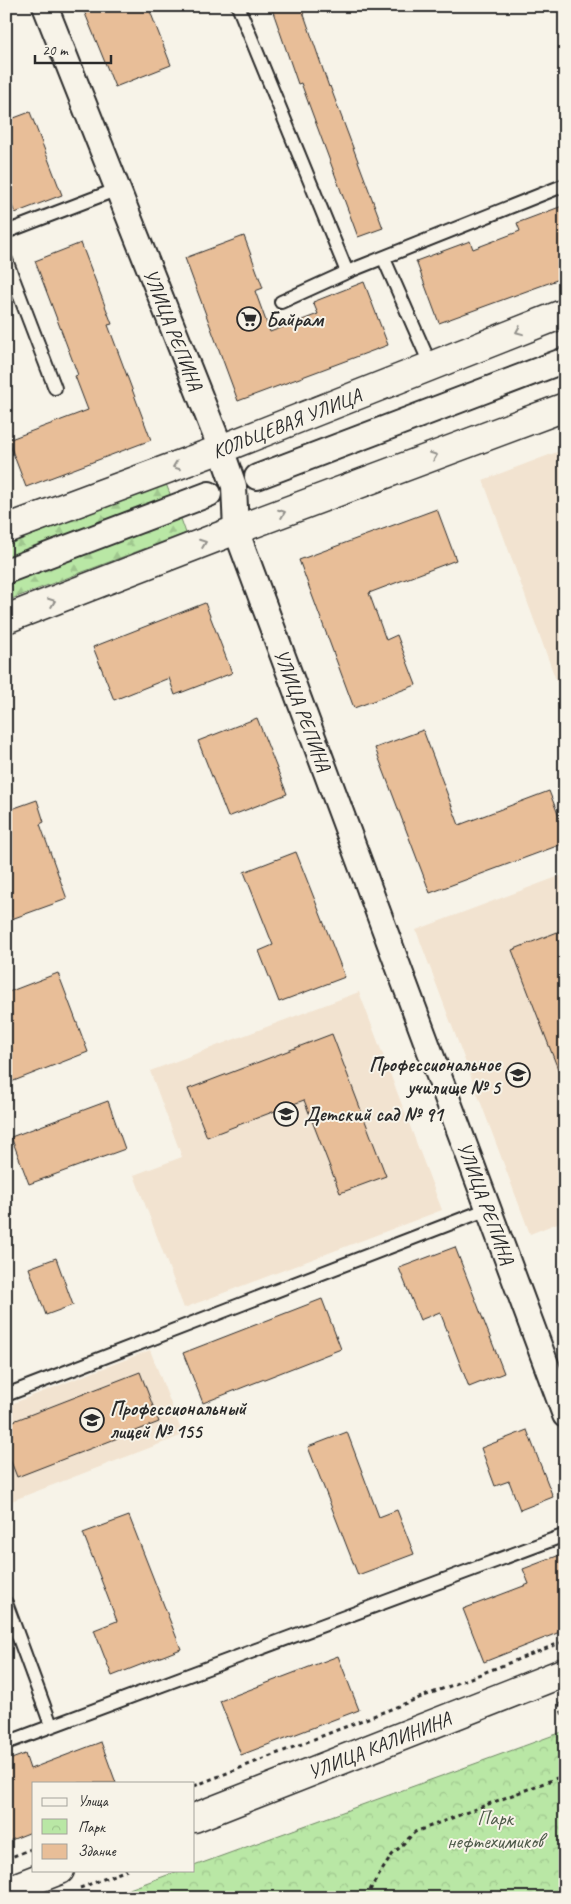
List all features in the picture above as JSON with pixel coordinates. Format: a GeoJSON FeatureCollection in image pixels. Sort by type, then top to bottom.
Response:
{"type":"FeatureCollection","features":[{"type":"Feature","properties":{"kind":"main road","name":"КОЛЬЦЕВАЯ УЛИЦА"},"geometry":{"type":"LineString","coordinates":[[6,529],[221,449],[565,313]]}},
{"type":"Feature","properties":{"kind":"main road"},"geometry":{"type":"LineString","coordinates":[[6,619],[236,530],[565,407]]}},
{"type":"Feature","properties":{"kind":"main road","name":"УЛИЦА КАЛИНИНА"},"geometry":{"type":"LineString","coordinates":[[195,1818],[565,1672]]}},
{"type":"Feature","properties":{"kind":"main road"},"geometry":{"type":"LineString","coordinates":[[6,1891],[67,1881]]}},
{"type":"Feature","properties":{"kind":"street","name":"УЛИЦА РЕПИНА"},"geometry":{"type":"LineString","coordinates":[[45,6],[221,449],[234,486],[236,530],[565,1415]]}},
{"type":"Feature","properties":{"kind":"street"},"geometry":{"type":"LineString","coordinates":[[257,477],[565,360]]}},
{"type":"Feature","properties":{"kind":"street"},"geometry":{"type":"LineString","coordinates":[[6,571],[209,494]]}},
{"type":"Feature","properties":{"kind":"lane"},"geometry":{"type":"LineString","coordinates":[[238,6],[347,272]]}},
{"type":"Feature","properties":{"kind":"lane"},"geometry":{"type":"LineString","coordinates":[[281,302],[347,272],[384,259],[565,185]]}},
{"type":"Feature","properties":{"kind":"lane"},"geometry":{"type":"LineString","coordinates":[[6,232],[118,189]]}},
{"type":"Feature","properties":{"kind":"lane"},"geometry":{"type":"LineString","coordinates":[[384,259],[431,366]]}},
{"type":"Feature","properties":{"kind":"lane"},"geometry":{"type":"LineString","coordinates":[[6,260],[55,388]]}},
{"type":"Feature","properties":{"kind":"lane"},"geometry":{"type":"LineString","coordinates":[[6,1395],[488,1208]]}},
{"type":"Feature","properties":{"kind":"lane"},"geometry":{"type":"LineString","coordinates":[[6,1742],[565,1536]]}},
{"type":"Feature","properties":{"kind":"lane"},"geometry":{"type":"LineString","coordinates":[[6,1602],[50,1725]]}},
{"type":"Feature","properties":{"kind":"path"},"geometry":{"type":"LineString","coordinates":[[195,1786],[565,1641]]}},
{"type":"Feature","properties":{"kind":"path"},"geometry":{"type":"LineString","coordinates":[[559,1703],[565,1722]]}},
{"type":"Feature","properties":{"kind":"path"},"geometry":{"type":"LineString","coordinates":[[367,1898],[372,1886],[392,1855],[415,1832],[565,1775]]}},
{"type":"Feature","properties":{"kind":"path"},"geometry":{"type":"LineString","coordinates":[[6,1859],[32,1849]]}},
{"type":"Feature","properties":{"kind":"path"},"geometry":{"type":"LineString","coordinates":[[67,1881],[116,1872]]}},
{"type":"Feature","properties":{"kind":"shaded area"},"geometry":{"type":"Polygon","coordinates":[[[565,449],[565,705],[483,480],[565,449]]]}},
{"type":"Feature","properties":{"kind":"shaded area","name":"Профессиональное училище № 5"},"geometry":{"type":"Polygon","coordinates":[[[565,874],[565,1220],[530,1234],[416,930],[565,874]]]}},
{"type":"Feature","properties":{"kind":"shaded area","name":"Детский сад № 91"},"geometry":{"type":"Polygon","coordinates":[[[359,992],[442,1210],[184,1308],[134,1175],[182,1157],[150,1071],[359,992]]]}},
{"type":"Feature","properties":{"kind":"shaded area","name":"Профессиональный лицей № 155"},"geometry":{"type":"Polygon","coordinates":[[[150,1350],[183,1435],[6,1503],[6,1406],[150,1350]]]}},
{"type":"Feature","properties":{"kind":"green space"},"geometry":{"type":"Polygon","coordinates":[[[166,484],[173,501],[6,564],[6,545],[166,484]]]}},
{"type":"Feature","properties":{"kind":"green space"},"geometry":{"type":"Polygon","coordinates":[[[180,516],[186,533],[6,601],[6,582],[180,516]]]}},
{"type":"Feature","properties":{"kind":"green space","name":"Парк нефтехимиков"},"geometry":{"type":"Polygon","coordinates":[[[565,1731],[565,1898],[105,1898],[176,1872],[195,1872],[195,1866],[565,1731]]]}},
{"type":"Feature","properties":{"kind":"building"},"geometry":{"type":"Polygon","coordinates":[[[82,6],[148,6],[171,65],[115,87],[82,6]]]}},
{"type":"Feature","properties":{"kind":"building"},"geometry":{"type":"Polygon","coordinates":[[[271,6],[301,6],[329,87],[383,228],[358,237],[301,83],[298,84],[271,6]]]}},
{"type":"Feature","properties":{"kind":"building"},"geometry":{"type":"Polygon","coordinates":[[[30,112],[62,195],[15,213],[6,191],[6,121],[30,112]]]}},
{"type":"Feature","properties":{"kind":"building"},"geometry":{"type":"Polygon","coordinates":[[[565,205],[565,277],[439,323],[416,261],[470,241],[473,249],[520,231],[517,223],[565,205]]]}},
{"type":"Feature","properties":{"kind":"building"},"geometry":{"type":"Polygon","coordinates":[[[244,236],[263,288],[255,291],[270,332],[318,314],[313,302],[364,282],[388,345],[238,401],[185,258],[244,236]]]}},
{"type":"Feature","properties":{"kind":"building"},"geometry":{"type":"Polygon","coordinates":[[[81,243],[112,324],[108,325],[151,440],[26,487],[8,440],[88,410],[75,376],[78,375],[35,261],[81,243]]]}},
{"type":"Feature","properties":{"kind":"building"},"geometry":{"type":"Polygon","coordinates":[[[437,509],[456,560],[369,593],[386,640],[397,635],[416,685],[354,708],[299,560],[437,509]]]}},
{"type":"Feature","properties":{"kind":"building"},"geometry":{"type":"Polygon","coordinates":[[[205,603],[232,673],[175,695],[169,678],[114,700],[93,647],[205,603]]]}},
{"type":"Feature","properties":{"kind":"building"},"geometry":{"type":"Polygon","coordinates":[[[257,718],[287,794],[228,817],[198,741],[257,718]]]}},
{"type":"Feature","properties":{"kind":"building"},"geometry":{"type":"Polygon","coordinates":[[[423,730],[459,825],[549,791],[565,832],[565,843],[430,893],[375,748],[423,730]]]}},
{"type":"Feature","properties":{"kind":"building"},"geometry":{"type":"Polygon","coordinates":[[[37,800],[44,822],[40,824],[67,899],[6,921],[6,811],[37,800]]]}},
{"type":"Feature","properties":{"kind":"building"},"geometry":{"type":"Polygon","coordinates":[[[296,852],[345,977],[279,1002],[259,951],[273,945],[244,872],[296,852]]]}},
{"type":"Feature","properties":{"kind":"building"},"geometry":{"type":"Polygon","coordinates":[[[565,929],[565,1082],[563,1082],[512,950],[565,929]]]}},
{"type":"Feature","properties":{"kind":"building"},"geometry":{"type":"Polygon","coordinates":[[[58,973],[88,1052],[6,1084],[6,993],[58,973]]]}},
{"type":"Feature","properties":{"kind":"building"},"geometry":{"type":"Polygon","coordinates":[[[332,1034],[386,1176],[340,1193],[304,1100],[207,1137],[188,1089],[332,1034]]]}},
{"type":"Feature","properties":{"kind":"building"},"geometry":{"type":"Polygon","coordinates":[[[108,1101],[125,1149],[29,1184],[11,1137],[108,1101]]]}},
{"type":"Feature","properties":{"kind":"building"},"geometry":{"type":"Polygon","coordinates":[[[455,1247],[504,1373],[469,1387],[440,1312],[420,1320],[399,1268],[455,1247]]]}},
{"type":"Feature","properties":{"kind":"building"},"geometry":{"type":"Polygon","coordinates":[[[56,1258],[73,1305],[46,1315],[29,1268],[56,1258]]]}},
{"type":"Feature","properties":{"kind":"building"},"geometry":{"type":"Polygon","coordinates":[[[322,1299],[341,1349],[203,1403],[183,1353],[322,1299]]]}},
{"type":"Feature","properties":{"kind":"building"},"geometry":{"type":"Polygon","coordinates":[[[140,1372],[159,1422],[17,1477],[6,1449],[6,1424],[140,1372]]]}},
{"type":"Feature","properties":{"kind":"building"},"geometry":{"type":"Polygon","coordinates":[[[527,1430],[553,1497],[520,1510],[509,1481],[495,1486],[481,1448],[527,1430]]]}},
{"type":"Feature","properties":{"kind":"building"},"geometry":{"type":"Polygon","coordinates":[[[347,1432],[379,1517],[397,1510],[414,1554],[358,1575],[308,1447],[347,1432]]]}},
{"type":"Feature","properties":{"kind":"building"},"geometry":{"type":"Polygon","coordinates":[[[129,1516],[181,1649],[112,1676],[94,1630],[117,1621],[83,1533],[129,1516]]]}},
{"type":"Feature","properties":{"kind":"building"},"geometry":{"type":"Polygon","coordinates":[[[565,1553],[565,1630],[484,1662],[463,1609],[529,1584],[523,1569],[565,1553]]]}},
{"type":"Feature","properties":{"kind":"building"},"geometry":{"type":"Polygon","coordinates":[[[338,1656],[359,1710],[241,1755],[220,1701],[338,1656]]]}},
{"type":"Feature","properties":{"kind":"building"},"geometry":{"type":"Polygon","coordinates":[[[101,1742],[116,1782],[32,1782],[32,1832],[6,1842],[6,1761],[25,1754],[30,1769],[101,1742]]]}},
{"type":"Feature","properties":{"kind":"place","name":"Байрам"},"geometry":{"type":"Point","coordinates":[249,319]}},
{"type":"Feature","properties":{"kind":"place","name":"Профессиональное училище № 5"},"geometry":{"type":"Point","coordinates":[518,1075]}},
{"type":"Feature","properties":{"kind":"place","name":"Детский сад № 91"},"geometry":{"type":"Point","coordinates":[286,1114]}},
{"type":"Feature","properties":{"kind":"place","name":"Профессиональный лицей № 155"},"geometry":{"type":"Point","coordinates":[92,1420]}}]}
